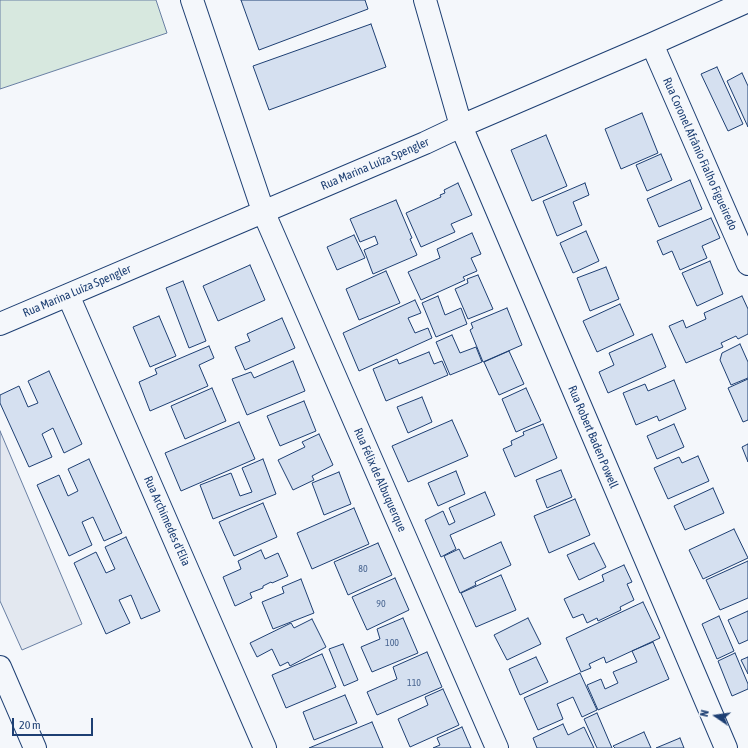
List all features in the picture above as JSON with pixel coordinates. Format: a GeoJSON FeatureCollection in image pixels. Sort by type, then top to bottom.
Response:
{"type":"FeatureCollection","features":[{"type":"Feature","properties":{"kind":"street","name":"Rua Félix de Albuquerque"},"geometry":{"type":"LineString","coordinates":[[192,0],[263,211],[497,748]]}},
{"type":"Feature","properties":{"kind":"street","name":"Rua Robert Baden Powell"},"geometry":{"type":"LineString","coordinates":[[425,0],[461,126],[726,748]]}},
{"type":"Feature","properties":{"kind":"street","name":"Rua Marina Luíza Spengler"},"geometry":{"type":"LineString","coordinates":[[0,324],[425,143],[748,1]]}},
{"type":"Feature","properties":{"kind":"street","name":"Rua Coronel Afrânio Fialho Figueiredo"},"geometry":{"type":"LineString","coordinates":[[652,44],[748,264]]}},
{"type":"Feature","properties":{"kind":"street","name":"Rua Archimedes d'Elia"},"geometry":{"type":"LineString","coordinates":[[68,295],[265,748]]}},
{"type":"Feature","properties":{"kind":"street"},"geometry":{"type":"LineString","coordinates":[[0,667],[36,748]]}},
{"type":"Feature","properties":{"kind":"shaded area"},"geometry":{"type":"Polygon","coordinates":[[[0,0],[156,0],[167,33],[0,89],[0,0]]]}},
{"type":"Feature","properties":{"kind":"shaded area"},"geometry":{"type":"Polygon","coordinates":[[[0,431],[82,624],[22,650],[0,601],[0,431]]]}},
{"type":"Feature","properties":{"kind":"building"},"geometry":{"type":"Polygon","coordinates":[[[241,0],[365,0],[368,9],[259,50],[241,0]]]}},
{"type":"Feature","properties":{"kind":"building"},"geometry":{"type":"Polygon","coordinates":[[[371,24],[386,67],[269,110],[253,66],[371,24]]]}},
{"type":"Feature","properties":{"kind":"building"},"geometry":{"type":"Polygon","coordinates":[[[717,67],[743,124],[728,131],[701,74],[717,67]]]}},
{"type":"Feature","properties":{"kind":"building"},"geometry":{"type":"Polygon","coordinates":[[[742,73],[748,86],[748,127],[727,81],[742,73]]]}},
{"type":"Feature","properties":{"kind":"building"},"geometry":{"type":"Polygon","coordinates":[[[642,113],[658,153],[621,169],[605,129],[642,113]]]}},
{"type":"Feature","properties":{"kind":"building"},"geometry":{"type":"Polygon","coordinates":[[[546,135],[567,186],[532,201],[511,150],[546,135]]]}},
{"type":"Feature","properties":{"kind":"building"},"geometry":{"type":"Polygon","coordinates":[[[661,154],[672,180],[647,191],[636,165],[661,154]]]}},
{"type":"Feature","properties":{"kind":"building"},"geometry":{"type":"Polygon","coordinates":[[[690,180],[702,209],[659,227],[647,199],[690,180]]]}},
{"type":"Feature","properties":{"kind":"building"},"geometry":{"type":"Polygon","coordinates":[[[458,183],[472,215],[451,224],[455,232],[421,247],[406,213],[441,197],[440,195],[445,193],[444,190],[458,183]]]}},
{"type":"Feature","properties":{"kind":"building"},"geometry":{"type":"Polygon","coordinates":[[[585,183],[589,195],[573,202],[582,225],[557,236],[543,201],[585,183]]]}},
{"type":"Feature","properties":{"kind":"building"},"geometry":{"type":"Polygon","coordinates":[[[396,200],[412,238],[410,239],[417,255],[373,274],[364,250],[378,244],[375,236],[360,242],[350,219],[396,200]]]}},
{"type":"Feature","properties":{"kind":"building"},"geometry":{"type":"Polygon","coordinates":[[[711,218],[720,238],[702,246],[707,258],[680,270],[672,251],[663,255],[657,241],[711,218]]]}},
{"type":"Feature","properties":{"kind":"building"},"geometry":{"type":"Polygon","coordinates":[[[586,231],[599,261],[573,273],[560,243],[586,231]]]}},
{"type":"Feature","properties":{"kind":"building"},"geometry":{"type":"Polygon","coordinates":[[[472,233],[481,254],[471,258],[477,271],[463,277],[465,280],[421,300],[408,272],[440,258],[437,249],[472,233]]]}},
{"type":"Feature","properties":{"kind":"building"},"geometry":{"type":"Polygon","coordinates":[[[354,235],[365,258],[337,270],[327,247],[354,235]]]}},
{"type":"Feature","properties":{"kind":"building"},"geometry":{"type":"Polygon","coordinates":[[[710,261],[723,294],[697,306],[682,273],[710,261]]]}},
{"type":"Feature","properties":{"kind":"building"},"geometry":{"type":"Polygon","coordinates":[[[250,265],[265,300],[218,321],[203,286],[250,265]]]}},
{"type":"Feature","properties":{"kind":"building"},"geometry":{"type":"Polygon","coordinates":[[[606,267],[619,299],[590,311],[577,278],[606,267]]]}},
{"type":"Feature","properties":{"kind":"building"},"geometry":{"type":"Polygon","coordinates":[[[386,271],[400,303],[359,320],[346,289],[386,271]]]}},
{"type":"Feature","properties":{"kind":"building"},"geometry":{"type":"Polygon","coordinates":[[[478,275],[493,309],[468,319],[455,289],[468,283],[467,279],[478,275]]]}},
{"type":"Feature","properties":{"kind":"building"},"geometry":{"type":"Polygon","coordinates":[[[183,281],[206,341],[189,348],[166,288],[183,281]]]}},
{"type":"Feature","properties":{"kind":"building"},"geometry":{"type":"Polygon","coordinates":[[[438,296],[445,315],[461,308],[467,324],[436,337],[422,303],[438,296]]]}},
{"type":"Feature","properties":{"kind":"building"},"geometry":{"type":"Polygon","coordinates":[[[742,296],[748,309],[748,334],[738,339],[736,336],[721,343],[723,347],[686,363],[669,326],[683,320],[686,328],[706,319],[704,313],[742,296]]]}},
{"type":"Feature","properties":{"kind":"building"},"geometry":{"type":"Polygon","coordinates":[[[415,300],[421,313],[408,318],[415,333],[428,328],[432,338],[359,371],[343,333],[415,300]]]}},
{"type":"Feature","properties":{"kind":"building"},"geometry":{"type":"Polygon","coordinates":[[[620,304],[634,335],[597,352],[583,321],[620,304]]]}},
{"type":"Feature","properties":{"kind":"building"},"geometry":{"type":"Polygon","coordinates":[[[507,308],[522,345],[483,362],[470,330],[473,328],[471,323],[507,308]]]}},
{"type":"Feature","properties":{"kind":"building"},"geometry":{"type":"Polygon","coordinates":[[[159,316],[176,356],[150,367],[133,327],[159,316]]]}},
{"type":"Feature","properties":{"kind":"building"},"geometry":{"type":"Polygon","coordinates":[[[282,318],[295,348],[245,370],[235,347],[250,341],[247,334],[282,318]]]}},
{"type":"Feature","properties":{"kind":"building"},"geometry":{"type":"Polygon","coordinates":[[[652,334],[666,367],[608,393],[599,372],[614,365],[609,353],[652,334]]]}},
{"type":"Feature","properties":{"kind":"building"},"geometry":{"type":"Polygon","coordinates":[[[452,335],[460,353],[476,347],[482,362],[450,375],[436,342],[452,335]]]}},
{"type":"Feature","properties":{"kind":"building"},"geometry":{"type":"Polygon","coordinates":[[[740,344],[748,362],[748,378],[731,385],[720,360],[722,353],[740,344]]]}},
{"type":"Feature","properties":{"kind":"building"},"geometry":{"type":"Polygon","coordinates":[[[209,346],[214,358],[199,365],[208,386],[150,411],[139,382],[157,374],[155,369],[209,346]]]}},
{"type":"Feature","properties":{"kind":"building"},"geometry":{"type":"Polygon","coordinates":[[[509,351],[524,384],[499,395],[484,362],[509,351]]]}},
{"type":"Feature","properties":{"kind":"building"},"geometry":{"type":"Polygon","coordinates":[[[429,352],[434,364],[442,361],[448,375],[386,401],[373,369],[397,359],[399,364],[429,352]]]}},
{"type":"Feature","properties":{"kind":"building"},"geometry":{"type":"Polygon","coordinates":[[[293,361],[305,391],[247,415],[232,379],[251,372],[254,378],[293,361]]]}},
{"type":"Feature","properties":{"kind":"building"},"geometry":{"type":"Polygon","coordinates":[[[49,371],[82,444],[64,453],[53,428],[42,434],[52,457],[29,467],[0,403],[0,395],[19,386],[28,407],[38,403],[28,381],[49,371]]]}},
{"type":"Feature","properties":{"kind":"building"},"geometry":{"type":"Polygon","coordinates":[[[748,379],[748,420],[743,422],[728,388],[748,379]]]}},
{"type":"Feature","properties":{"kind":"building"},"geometry":{"type":"Polygon","coordinates":[[[674,380],[686,409],[659,421],[657,416],[636,425],[623,393],[645,384],[648,391],[674,380]]]}},
{"type":"Feature","properties":{"kind":"building"},"geometry":{"type":"Polygon","coordinates":[[[212,388],[226,421],[185,439],[171,406],[212,388]]]}},
{"type":"Feature","properties":{"kind":"building"},"geometry":{"type":"Polygon","coordinates":[[[526,388],[541,421],[516,432],[502,399],[526,388]]]}},
{"type":"Feature","properties":{"kind":"building"},"geometry":{"type":"Polygon","coordinates":[[[422,397],[432,422],[408,433],[397,407],[422,397]]]}},
{"type":"Feature","properties":{"kind":"building"},"geometry":{"type":"Polygon","coordinates":[[[304,401],[316,431],[280,446],[267,416],[304,401]]]}},
{"type":"Feature","properties":{"kind":"building"},"geometry":{"type":"Polygon","coordinates":[[[452,420],[468,456],[408,482],[392,446],[452,420]]]}},
{"type":"Feature","properties":{"kind":"building"},"geometry":{"type":"Polygon","coordinates":[[[239,422],[255,459],[181,491],[165,453],[239,422]]]}},
{"type":"Feature","properties":{"kind":"building"},"geometry":{"type":"Polygon","coordinates":[[[543,424],[557,458],[515,477],[503,449],[512,445],[511,441],[524,435],[523,432],[543,424]]]}},
{"type":"Feature","properties":{"kind":"building"},"geometry":{"type":"Polygon","coordinates":[[[674,424],[684,447],[657,459],[647,436],[674,424]]]}},
{"type":"Feature","properties":{"kind":"building"},"geometry":{"type":"Polygon","coordinates":[[[319,434],[333,465],[312,476],[314,480],[293,490],[278,460],[305,447],[302,442],[319,434]]]}},
{"type":"Feature","properties":{"kind":"building"},"geometry":{"type":"Polygon","coordinates":[[[748,444],[748,462],[742,447],[748,444]]]}},
{"type":"Feature","properties":{"kind":"building"},"geometry":{"type":"Polygon","coordinates":[[[698,456],[709,481],[668,499],[654,468],[679,457],[682,463],[698,456]]]}},
{"type":"Feature","properties":{"kind":"building"},"geometry":{"type":"Polygon","coordinates":[[[89,459],[122,533],[104,541],[93,517],[82,522],[92,545],[69,556],[37,485],[59,475],[68,496],[78,491],[68,469],[89,459]]]}},
{"type":"Feature","properties":{"kind":"building"},"geometry":{"type":"Polygon","coordinates":[[[263,459],[276,494],[213,519],[200,485],[231,473],[240,496],[252,492],[242,468],[263,459]]]}},
{"type":"Feature","properties":{"kind":"building"},"geometry":{"type":"Polygon","coordinates":[[[561,470],[572,497],[547,508],[536,480],[561,470]]]}},
{"type":"Feature","properties":{"kind":"building"},"geometry":{"type":"Polygon","coordinates":[[[456,471],[465,494],[438,506],[428,483],[456,471]]]}},
{"type":"Feature","properties":{"kind":"building"},"geometry":{"type":"Polygon","coordinates":[[[339,472],[351,504],[324,515],[312,483],[339,472]]]}},
{"type":"Feature","properties":{"kind":"building"},"geometry":{"type":"Polygon","coordinates":[[[713,488],[724,513],[685,530],[674,506],[713,488]]]}},
{"type":"Feature","properties":{"kind":"building"},"geometry":{"type":"Polygon","coordinates":[[[485,492],[495,515],[450,535],[456,549],[441,557],[425,520],[443,511],[449,525],[455,522],[449,508],[485,492]]]}},
{"type":"Feature","properties":{"kind":"building"},"geometry":{"type":"Polygon","coordinates":[[[575,499],[590,535],[549,553],[534,516],[575,499]]]}},
{"type":"Feature","properties":{"kind":"building"},"geometry":{"type":"Polygon","coordinates":[[[263,503],[277,537],[234,556],[219,522],[263,503]]]}},
{"type":"Feature","properties":{"kind":"building"},"geometry":{"type":"Polygon","coordinates":[[[354,508],[369,544],[312,569],[297,533],[354,508]]]}},
{"type":"Feature","properties":{"kind":"building"},"geometry":{"type":"Polygon","coordinates":[[[734,529],[748,558],[703,579],[689,550],[734,529]]]}},
{"type":"Feature","properties":{"kind":"building"},"geometry":{"type":"Polygon","coordinates":[[[126,537],[160,611],[141,619],[131,595],[119,600],[130,623],[106,634],[74,563],[96,552],[106,573],[115,569],[105,547],[126,537]]]}},
{"type":"Feature","properties":{"kind":"building"},"geometry":{"type":"Polygon","coordinates":[[[501,542],[511,565],[475,582],[476,585],[460,593],[444,556],[459,549],[464,559],[501,542]]]}},
{"type":"Feature","properties":{"kind":"building"},"geometry":{"type":"Polygon","coordinates":[[[378,543],[392,575],[348,595],[334,562],[378,543]]]}},
{"type":"Feature","properties":{"kind":"building"},"geometry":{"type":"Polygon","coordinates":[[[594,543],[606,567],[579,580],[567,555],[594,543]]]}},
{"type":"Feature","properties":{"kind":"building"},"geometry":{"type":"Polygon","coordinates":[[[261,550],[265,559],[278,553],[288,576],[272,583],[271,582],[263,586],[263,588],[250,593],[252,598],[235,606],[223,577],[241,569],[238,561],[261,550]]]}},
{"type":"Feature","properties":{"kind":"building"},"geometry":{"type":"Polygon","coordinates":[[[748,561],[748,598],[720,610],[706,580],[748,561]]]}},
{"type":"Feature","properties":{"kind":"building"},"geometry":{"type":"Polygon","coordinates":[[[624,565],[632,582],[627,584],[634,600],[620,607],[621,610],[598,621],[597,618],[587,623],[583,614],[573,618],[564,599],[604,581],[602,575],[624,565]]]}},
{"type":"Feature","properties":{"kind":"building"},"geometry":{"type":"Polygon","coordinates":[[[501,575],[516,610],[476,627],[461,593],[501,575]]]}},
{"type":"Feature","properties":{"kind":"building"},"geometry":{"type":"Polygon","coordinates":[[[395,578],[409,610],[367,630],[352,597],[395,578]]]}},
{"type":"Feature","properties":{"kind":"building"},"geometry":{"type":"Polygon","coordinates":[[[301,579],[314,613],[273,629],[262,602],[284,593],[282,587],[301,579]]]}},
{"type":"Feature","properties":{"kind":"building"},"geometry":{"type":"Polygon","coordinates":[[[643,602],[660,638],[606,663],[604,657],[589,664],[591,668],[581,672],[566,638],[643,602]]]}},
{"type":"Feature","properties":{"kind":"building"},"geometry":{"type":"Polygon","coordinates":[[[748,611],[748,640],[739,644],[728,620],[748,611]]]}},
{"type":"Feature","properties":{"kind":"building"},"geometry":{"type":"Polygon","coordinates":[[[719,616],[734,651],[717,659],[702,624],[719,616]]]}},
{"type":"Feature","properties":{"kind":"building"},"geometry":{"type":"Polygon","coordinates":[[[403,618],[418,653],[372,672],[361,647],[380,639],[377,629],[403,618]]]}},
{"type":"Feature","properties":{"kind":"building"},"geometry":{"type":"Polygon","coordinates":[[[528,618],[541,644],[507,660],[494,635],[528,618]]]}},
{"type":"Feature","properties":{"kind":"building"},"geometry":{"type":"Polygon","coordinates":[[[312,619],[326,647],[290,666],[288,662],[280,666],[272,649],[257,657],[250,643],[291,623],[294,628],[312,619]]]}},
{"type":"Feature","properties":{"kind":"building"},"geometry":{"type":"Polygon","coordinates":[[[653,642],[669,679],[598,710],[587,685],[601,679],[605,689],[618,683],[613,672],[637,662],[632,651],[653,642]]]}},
{"type":"Feature","properties":{"kind":"building"},"geometry":{"type":"Polygon","coordinates":[[[343,644],[358,680],[344,686],[329,649],[343,644]]]}},
{"type":"Feature","properties":{"kind":"building"},"geometry":{"type":"Polygon","coordinates":[[[427,652],[442,687],[377,715],[367,692],[397,679],[393,667],[427,652]]]}},
{"type":"Feature","properties":{"kind":"building"},"geometry":{"type":"Polygon","coordinates":[[[735,653],[748,684],[748,689],[732,696],[718,661],[735,653]]]}},
{"type":"Feature","properties":{"kind":"building"},"geometry":{"type":"Polygon","coordinates":[[[322,654],[336,687],[286,708],[272,675],[322,654]]]}},
{"type":"Feature","properties":{"kind":"building"},"geometry":{"type":"Polygon","coordinates":[[[536,657],[548,682],[520,695],[509,669],[536,657]]]}},
{"type":"Feature","properties":{"kind":"building"},"geometry":{"type":"Polygon","coordinates":[[[748,657],[748,674],[741,660],[748,657]]]}},
{"type":"Feature","properties":{"kind":"building"},"geometry":{"type":"Polygon","coordinates":[[[580,673],[597,710],[582,717],[573,697],[557,704],[563,719],[538,730],[524,698],[580,673]]]}},
{"type":"Feature","properties":{"kind":"building"},"geometry":{"type":"Polygon","coordinates":[[[443,689],[459,725],[410,747],[398,719],[428,705],[425,697],[443,689]]]}},
{"type":"Feature","properties":{"kind":"building"},"geometry":{"type":"Polygon","coordinates":[[[345,695],[357,723],[314,740],[303,712],[345,695]]]}},
{"type":"Feature","properties":{"kind":"building"},"geometry":{"type":"Polygon","coordinates":[[[597,713],[612,748],[597,748],[584,719],[597,713]]]}},
{"type":"Feature","properties":{"kind":"building"},"geometry":{"type":"Polygon","coordinates":[[[372,722],[383,748],[309,748],[372,722]]]}},
{"type":"Feature","properties":{"kind":"building"},"geometry":{"type":"Polygon","coordinates":[[[563,724],[568,735],[584,727],[594,748],[537,748],[533,738],[563,724]]]}},
{"type":"Feature","properties":{"kind":"building"},"geometry":{"type":"Polygon","coordinates":[[[462,727],[471,748],[433,748],[440,745],[437,738],[462,727]]]}},
{"type":"Feature","properties":{"kind":"building"},"geometry":{"type":"Polygon","coordinates":[[[644,732],[651,748],[615,748],[613,746],[644,732]]]}},
{"type":"Feature","properties":{"kind":"building"},"geometry":{"type":"Polygon","coordinates":[[[680,738],[684,748],[656,748],[680,738]]]}}]}
